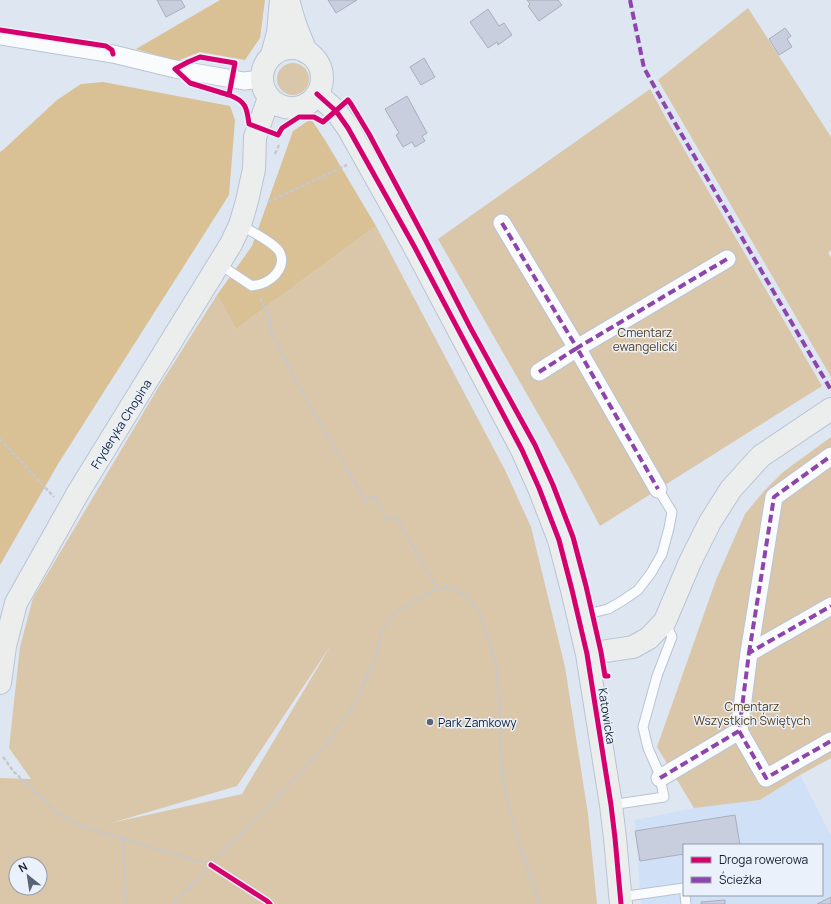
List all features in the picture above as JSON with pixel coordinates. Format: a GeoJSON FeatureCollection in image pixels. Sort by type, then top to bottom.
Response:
{"type":"FeatureCollection","features":[{"type":"Feature","properties":{"kind":"street"},"geometry":{"type":"LineString","coordinates":[[272,95],[263,70],[272,55],[278,33],[281,0]]}},
{"type":"Feature","properties":{"kind":"street"},"geometry":{"type":"LineString","coordinates":[[288,0],[295,24],[306,52]]}},
{"type":"Feature","properties":{"kind":"street"},"geometry":{"type":"LineString","coordinates":[[0,36],[113,54],[175,69],[244,81],[294,108],[303,106],[311,101],[317,94],[321,85],[322,75],[314,58],[306,52],[294,49],[283,50],[272,55]]}},
{"type":"Feature","properties":{"kind":"street","name":"Katowicka"},"geometry":{"type":"LineString","coordinates":[[317,94],[336,111],[348,128],[414,246],[522,450],[539,488],[559,540],[587,654],[611,805],[621,900]]}},
{"type":"Feature","properties":{"kind":"street","name":"Fryderyka Chopina"},"geometry":{"type":"LineString","coordinates":[[0,683],[4,646],[16,603],[79,491],[219,264],[240,225],[254,169],[255,137],[272,95]]}},
{"type":"Feature","properties":{"kind":"street"},"geometry":{"type":"LineString","coordinates":[[502,223],[577,348],[658,489]]}},
{"type":"Feature","properties":{"kind":"street"},"geometry":{"type":"LineString","coordinates":[[539,372],[728,259]]}},
{"type":"Feature","properties":{"kind":"street"},"geometry":{"type":"LineString","coordinates":[[587,654],[633,647],[649,638],[665,621],[690,562],[710,522],[731,489],[761,456],[831,409]]}},
{"type":"Feature","properties":{"kind":"street"},"geometry":{"type":"LineString","coordinates":[[831,456],[774,497],[749,653],[739,731],[766,778],[831,741]]}},
{"type":"Feature","properties":{"kind":"street"},"geometry":{"type":"LineString","coordinates":[[749,653],[831,606]]}},
{"type":"Feature","properties":{"kind":"street"},"geometry":{"type":"LineString","coordinates":[[660,778],[739,731]]}},
{"type":"Feature","properties":{"kind":"lane"},"geometry":{"type":"LineString","coordinates":[[219,264],[252,286],[262,284],[273,277],[280,269],[282,260],[279,251],[273,245],[240,225]]}},
{"type":"Feature","properties":{"kind":"lane"},"geometry":{"type":"LineString","coordinates":[[578,616],[608,609],[622,601],[638,590],[651,573],[662,554],[672,512],[658,489]]}},
{"type":"Feature","properties":{"kind":"lane"},"geometry":{"type":"LineString","coordinates":[[611,805],[664,797],[660,778],[648,748],[643,727],[657,676],[672,637],[665,621]]}},
{"type":"Feature","properties":{"kind":"lane"},"geometry":{"type":"LineString","coordinates":[[621,900],[683,888]]}},
{"type":"Feature","properties":{"kind":"path"},"geometry":{"type":"LineString","coordinates":[[266,203],[349,164]]}},
{"type":"Feature","properties":{"kind":"path"},"geometry":{"type":"LineString","coordinates":[[252,286],[270,317],[269,328],[298,385],[365,500],[374,496],[387,520],[396,517],[437,588]]}},
{"type":"Feature","properties":{"kind":"path"},"geometry":{"type":"LineString","coordinates":[[0,439],[59,501]]}},
{"type":"Feature","properties":{"kind":"path"},"geometry":{"type":"LineString","coordinates":[[173,904],[233,841],[271,804],[324,747],[354,705],[374,662],[382,631],[396,612],[437,588],[449,587],[466,595],[480,613],[497,666],[502,779],[516,833],[540,904]]}},
{"type":"Feature","properties":{"kind":"path"},"geometry":{"type":"LineString","coordinates":[[2,757],[14,772],[59,814],[84,827],[211,865],[270,904]]}},
{"type":"Feature","properties":{"kind":"path"},"geometry":{"type":"LineString","coordinates":[[123,839],[126,904]]}},
{"type":"Feature","properties":{"kind":"shaded area"},"geometry":{"type":"Polygon","coordinates":[[[220,0],[265,0],[260,38],[245,60],[200,52],[177,61],[136,49],[220,0]]]}},
{"type":"Feature","properties":{"kind":"shaded area"},"geometry":{"type":"Polygon","coordinates":[[[103,82],[230,106],[235,120],[229,195],[58,464],[0,565],[0,152],[57,100],[81,84],[103,82]]]}},
{"type":"Feature","properties":{"kind":"shaded area"},"geometry":{"type":"Polygon","coordinates":[[[311,119],[376,226],[236,329],[217,295],[252,246],[293,131],[311,119]]]}},
{"type":"Feature","properties":{"kind":"shaded area"},"geometry":{"type":"Polygon","coordinates":[[[800,775],[831,836],[831,904],[641,904],[635,820],[694,808],[760,800],[800,775]]]}},
{"type":"Feature","properties":{"kind":"green space"},"geometry":{"type":"Polygon","coordinates":[[[748,8],[831,137],[831,250],[828,253],[831,257],[831,377],[658,80],[748,8]]]}},
{"type":"Feature","properties":{"kind":"green space"},"geometry":{"type":"Polygon","coordinates":[[[293,63],[302,66],[306,70],[309,79],[306,88],[302,92],[293,95],[284,92],[280,88],[277,79],[280,70],[284,66],[293,63]]]}},
{"type":"Feature","properties":{"kind":"green space","name":"Cmentarz ewangelicki"},"geometry":{"type":"Polygon","coordinates":[[[650,89],[822,386],[600,526],[568,466],[438,239],[650,89]]]}},
{"type":"Feature","properties":{"kind":"green space"},"geometry":{"type":"Polygon","coordinates":[[[376,226],[505,470],[531,527],[565,667],[588,814],[597,904],[0,904],[0,778],[31,779],[9,748],[20,647],[33,598],[158,388],[217,295],[236,329],[376,226]],[[331,645],[237,786],[111,823],[242,794],[331,645]]]}},
{"type":"Feature","properties":{"kind":"green space","name":"Cmentarz Wszystkich Świętych"},"geometry":{"type":"Polygon","coordinates":[[[831,437],[831,758],[760,800],[694,808],[657,747],[716,580],[745,514],[764,491],[783,472],[831,437]]]}},
{"type":"Feature","properties":{"kind":"building"},"geometry":{"type":"Polygon","coordinates":[[[157,0],[181,0],[185,7],[166,17],[157,0]]]}},
{"type":"Feature","properties":{"kind":"building"},"geometry":{"type":"Polygon","coordinates":[[[328,0],[357,0],[336,13],[328,0]]]}},
{"type":"Feature","properties":{"kind":"building"},"geometry":{"type":"Polygon","coordinates":[[[527,0],[558,0],[562,5],[539,21],[528,6],[530,4],[527,0]]]}},
{"type":"Feature","properties":{"kind":"building"},"geometry":{"type":"Polygon","coordinates":[[[488,9],[499,26],[504,23],[512,35],[498,45],[497,42],[488,48],[470,22],[488,9]]]}},
{"type":"Feature","properties":{"kind":"building"},"geometry":{"type":"Polygon","coordinates":[[[785,28],[791,36],[787,39],[792,47],[779,55],[769,39],[785,28]]]}},
{"type":"Feature","properties":{"kind":"building"},"geometry":{"type":"Polygon","coordinates":[[[424,58],[435,77],[421,85],[410,67],[424,58]]]}},
{"type":"Feature","properties":{"kind":"building"},"geometry":{"type":"Polygon","coordinates":[[[407,96],[427,133],[422,136],[425,141],[415,147],[412,142],[403,147],[396,135],[399,133],[385,109],[407,96]]]}},
{"type":"Feature","properties":{"kind":"building"},"geometry":{"type":"Polygon","coordinates":[[[735,815],[740,844],[683,844],[683,854],[640,861],[635,831],[735,815]]]}},
{"type":"Feature","properties":{"kind":"building"},"geometry":{"type":"Polygon","coordinates":[[[831,897],[831,904],[817,904],[831,897]]]}},
{"type":"Feature","properties":{"kind":"building"},"geometry":{"type":"Polygon","coordinates":[[[725,900],[725,904],[701,904],[701,902],[725,900]]]}},
{"type":"Feature","properties":{"kind":"marked path"},"geometry":{"type":"LineString","coordinates":[[630,0],[644,68],[831,390]]}},
{"type":"Feature","properties":{"kind":"marked path"},"geometry":{"type":"LineString","coordinates":[[502,223],[577,348],[727,259]]}},
{"type":"Feature","properties":{"kind":"marked path"},"geometry":{"type":"LineString","coordinates":[[539,372],[577,348],[658,489]]}},
{"type":"Feature","properties":{"kind":"marked path"},"geometry":{"type":"LineString","coordinates":[[749,653],[774,497],[831,456]]}},
{"type":"Feature","properties":{"kind":"marked path"},"geometry":{"type":"LineString","coordinates":[[660,778],[739,731],[749,653],[831,606]]}},
{"type":"Feature","properties":{"kind":"marked path"},"geometry":{"type":"LineString","coordinates":[[739,731],[766,778],[831,741]]}},
{"type":"Feature","properties":{"kind":"cycle path"},"geometry":{"type":"LineString","coordinates":[[0,30],[106,46],[112,50],[113,54]]}},
{"type":"Feature","properties":{"kind":"cycle path"},"geometry":{"type":"LineString","coordinates":[[229,95],[190,83],[175,69],[200,57],[235,63],[229,95],[235,97],[245,106],[249,124],[278,135],[282,128],[299,117],[314,117],[323,122],[348,100],[351,104],[369,134],[470,327],[535,445],[553,485],[573,537],[586,586],[605,676],[608,676]]}},
{"type":"Feature","properties":{"kind":"cycle path"},"geometry":{"type":"LineString","coordinates":[[317,94],[336,111],[348,128],[414,246],[522,450],[539,488],[559,540],[587,654],[611,805],[621,904]]}},
{"type":"Feature","properties":{"kind":"cycle path"},"geometry":{"type":"LineString","coordinates":[[211,865],[270,904]]}},
{"type":"Feature","properties":{"kind":"place","name":"Park Zamkowy"},"geometry":{"type":"Point","coordinates":[430,722]}}]}
